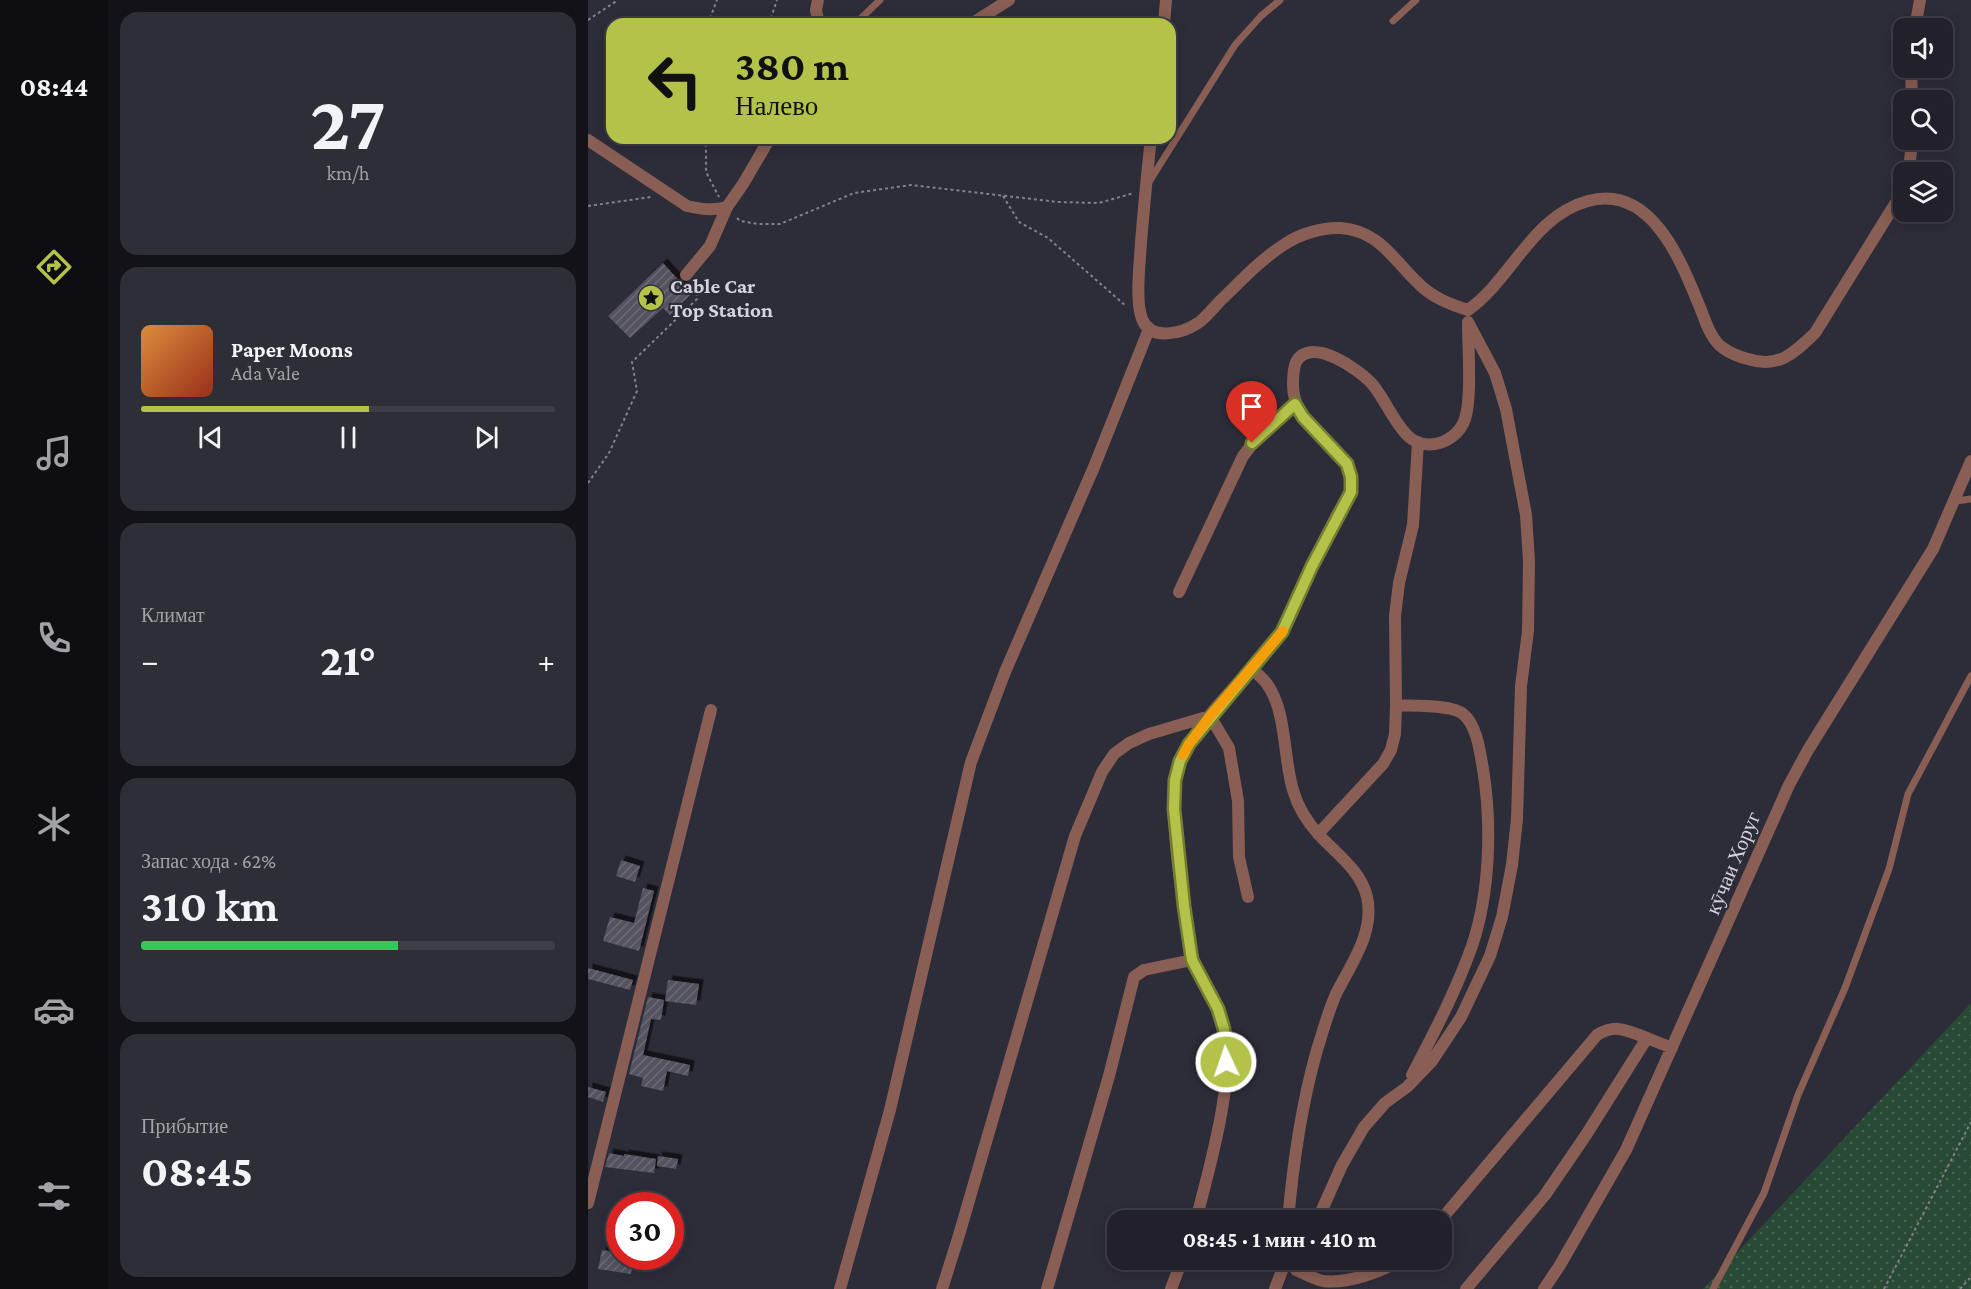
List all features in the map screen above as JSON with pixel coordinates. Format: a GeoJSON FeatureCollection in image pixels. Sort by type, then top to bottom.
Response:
{"type":"FeatureCollection","features":[{"type":"Feature","properties":{"kind":"street"},"geometry":{"type":"LineString","coordinates":[[818,0],[816,10],[818,18]]}},
{"type":"Feature","properties":{"kind":"street"},"geometry":{"type":"LineString","coordinates":[[980,18],[1009,0]]}},
{"type":"Feature","properties":{"kind":"street"},"geometry":{"type":"LineString","coordinates":[[1164,18],[1166,0]]}},
{"type":"Feature","properties":{"kind":"street"},"geometry":{"type":"LineString","coordinates":[[1917,18],[1920,0]]}},
{"type":"Feature","properties":{"kind":"street"},"geometry":{"type":"LineString","coordinates":[[588,140],[687,206],[716,210],[727,207]]}},
{"type":"Feature","properties":{"kind":"street"},"geometry":{"type":"LineString","coordinates":[[690,270],[710,246],[727,207],[766,144]]}},
{"type":"Feature","properties":{"kind":"street"},"geometry":{"type":"LineString","coordinates":[[1150,144],[1138,289],[1142,320],[1149,329],[1165,334],[1180,332],[1198,323],[1249,273],[1284,244],[1301,235],[1341,228],[1364,234],[1384,245],[1419,285],[1468,316],[1495,373],[1506,409],[1526,515],[1530,598],[1521,686],[1517,819],[1512,865],[1504,906],[1490,956],[1461,1017],[1432,1061],[1407,1087],[1385,1103],[1364,1127],[1342,1165],[1322,1210]]}},
{"type":"Feature","properties":{"kind":"street"},"geometry":{"type":"LineString","coordinates":[[1199,1210],[1223,1103],[1227,1049],[1218,1009],[1192,960],[1178,855],[1174,809],[1175,780],[1180,761],[1189,744],[1282,632],[1312,566],[1351,492],[1351,477],[1347,464],[1303,417],[1295,404],[1293,375],[1297,361],[1305,354],[1316,351],[1328,354],[1352,368],[1371,383],[1407,435],[1418,442],[1435,445],[1446,441],[1460,431],[1465,418],[1468,316],[1533,237],[1559,213],[1586,201],[1605,198],[1622,200],[1638,206],[1660,229],[1684,269],[1710,330],[1722,348],[1761,363],[1784,359],[1798,350],[1815,333],[1893,207]]}},
{"type":"Feature","properties":{"kind":"street"},"geometry":{"type":"LineString","coordinates":[[840,1289],[890,1110],[971,762],[1005,672],[1094,467],[1149,329]]}},
{"type":"Feature","properties":{"kind":"street"},"geometry":{"type":"LineString","coordinates":[[1179,591],[1243,456],[1261,433],[1295,404]]}},
{"type":"Feature","properties":{"kind":"street"},"geometry":{"type":"LineString","coordinates":[[1318,834],[1383,764],[1391,750],[1395,734],[1396,705],[1395,616],[1399,583],[1413,525],[1418,442]]}},
{"type":"Feature","properties":{"kind":"street","name":"кӯчаи Хоруг"},"geometry":{"type":"LineString","coordinates":[[1544,1289],[1626,1150],[1790,785],[1932,549],[1971,461]]}},
{"type":"Feature","properties":{"kind":"street"},"geometry":{"type":"LineString","coordinates":[[1251,668],[1266,681],[1279,711],[1287,766],[1301,812],[1318,834],[1359,876],[1367,896],[1369,914],[1367,930],[1335,997],[1311,1074],[1292,1176],[1289,1210]]}},
{"type":"Feature","properties":{"kind":"street"},"geometry":{"type":"LineString","coordinates":[[1396,705],[1456,709],[1465,715],[1472,724],[1481,759],[1487,812],[1486,879],[1480,918],[1451,997],[1407,1087]]}},
{"type":"Feature","properties":{"kind":"street"},"geometry":{"type":"LineString","coordinates":[[588,1203],[711,710]]}},
{"type":"Feature","properties":{"kind":"street"},"geometry":{"type":"LineString","coordinates":[[1210,716],[1229,748],[1238,801],[1239,857],[1248,897]]}},
{"type":"Feature","properties":{"kind":"street"},"geometry":{"type":"LineString","coordinates":[[942,1289],[1075,836],[1102,772],[1114,754],[1129,743],[1149,734],[1210,716]]}},
{"type":"Feature","properties":{"kind":"street"},"geometry":{"type":"LineString","coordinates":[[1047,1289],[1109,1076],[1134,977],[1144,970],[1192,960]]}},
{"type":"Feature","properties":{"kind":"street"},"geometry":{"type":"LineString","coordinates":[[1449,1210],[1597,1035],[1607,1029],[1616,1028],[1672,1048]]}},
{"type":"Feature","properties":{"kind":"street"},"geometry":{"type":"LineString","coordinates":[[1466,1289],[1545,1195],[1647,1038]]}},
{"type":"Feature","properties":{"kind":"street"},"geometry":{"type":"LineString","coordinates":[[1171,1289],[1178,1270]]}},
{"type":"Feature","properties":{"kind":"street"},"geometry":{"type":"LineString","coordinates":[[1275,1289],[1282,1270]]}},
{"type":"Feature","properties":{"kind":"street"},"geometry":{"type":"LineString","coordinates":[[1307,1270],[1323,1281],[1343,1280],[1379,1270]]}},
{"type":"Feature","properties":{"kind":"lane"},"geometry":{"type":"LineString","coordinates":[[861,18],[880,0]]}},
{"type":"Feature","properties":{"kind":"lane"},"geometry":{"type":"LineString","coordinates":[[1176,138],[1235,45],[1261,16],[1280,0]]}},
{"type":"Feature","properties":{"kind":"lane"},"geometry":{"type":"LineString","coordinates":[[1393,21],[1416,0]]}},
{"type":"Feature","properties":{"kind":"lane"},"geometry":{"type":"LineString","coordinates":[[1145,187],[1172,144]]}},
{"type":"Feature","properties":{"kind":"lane"},"geometry":{"type":"LineString","coordinates":[[1955,501],[1971,499]]}},
{"type":"Feature","properties":{"kind":"lane"},"geometry":{"type":"LineString","coordinates":[[1713,1289],[1764,1193],[1798,1095],[1845,988],[1889,869],[1908,794],[1971,676]]}},
{"type":"Feature","properties":{"kind":"path"},"geometry":{"type":"LineString","coordinates":[[588,20],[618,0]]}},
{"type":"Feature","properties":{"kind":"path"},"geometry":{"type":"LineString","coordinates":[[710,18],[717,0]]}},
{"type":"Feature","properties":{"kind":"path"},"geometry":{"type":"LineString","coordinates":[[771,18],[777,0]]}},
{"type":"Feature","properties":{"kind":"path"},"geometry":{"type":"LineString","coordinates":[[705,144],[706,172],[717,194],[740,221],[758,224],[780,224],[854,193],[911,185],[1058,202],[1099,203],[1130,195],[1145,187]]}},
{"type":"Feature","properties":{"kind":"path"},"geometry":{"type":"LineString","coordinates":[[588,206],[669,194]]}},
{"type":"Feature","properties":{"kind":"path"},"geometry":{"type":"LineString","coordinates":[[1003,196],[1018,222],[1048,238],[1126,306]]}},
{"type":"Feature","properties":{"kind":"path"},"geometry":{"type":"LineString","coordinates":[[588,483],[609,453],[637,391],[632,362],[697,299],[690,270]]}},
{"type":"Feature","properties":{"kind":"path"},"geometry":{"type":"LineString","coordinates":[[1884,1289],[1971,1122]]}},
{"type":"Feature","properties":{"kind":"path"},"geometry":{"type":"LineString","coordinates":[[1960,1289],[1971,1277]]}},
{"type":"Feature","properties":{"kind":"green space"},"geometry":{"type":"Polygon","coordinates":[[[1971,1003],[1971,1289],[1703,1289],[1971,1003]]]}},
{"type":"Feature","properties":{"kind":"building"},"geometry":{"type":"Polygon","coordinates":[[[663,263],[691,294],[670,315],[663,308],[630,338],[608,316],[663,263]]]}},
{"type":"Feature","properties":{"kind":"building"},"geometry":{"type":"Polygon","coordinates":[[[621,860],[640,866],[635,882],[616,876],[621,860]]]}},
{"type":"Feature","properties":{"kind":"building"},"geometry":{"type":"Polygon","coordinates":[[[643,888],[654,891],[639,951],[603,941],[610,917],[634,923],[643,888]]]}},
{"type":"Feature","properties":{"kind":"building"},"geometry":{"type":"Polygon","coordinates":[[[588,968],[633,980],[630,990],[588,979],[588,968]]]}},
{"type":"Feature","properties":{"kind":"building"},"geometry":{"type":"Polygon","coordinates":[[[668,980],[699,984],[696,1005],[665,1001],[668,980]]]}},
{"type":"Feature","properties":{"kind":"building"},"geometry":{"type":"Polygon","coordinates":[[[648,997],[664,1000],[661,1020],[651,1019],[643,1055],[690,1065],[688,1076],[667,1071],[663,1091],[641,1086],[643,1078],[629,1074],[648,997]]]}},
{"type":"Feature","properties":{"kind":"building"},"geometry":{"type":"Polygon","coordinates":[[[588,1087],[606,1092],[603,1102],[588,1097],[588,1087]]]}},
{"type":"Feature","properties":{"kind":"building"},"geometry":{"type":"Polygon","coordinates":[[[609,1153],[656,1159],[654,1173],[605,1167],[609,1153]]]}},
{"type":"Feature","properties":{"kind":"building"},"geometry":{"type":"Polygon","coordinates":[[[658,1156],[678,1159],[676,1169],[657,1166],[658,1156]]]}},
{"type":"Feature","properties":{"kind":"building"},"geometry":{"type":"Polygon","coordinates":[[[602,1250],[606,1251],[606,1270],[632,1270],[631,1274],[598,1269],[602,1250]]]}},
{"type":"Feature","properties":{"kind":"slow traffic"},"geometry":{"type":"LineString","coordinates":[[1183,755],[1210,716],[1283,631]]}},
{"type":"Feature","properties":{"kind":"place","name":"Cable Car Top Station"},"geometry":{"type":"Point","coordinates":[651,298]}},
{"type":"Feature","properties":{"kind":"route"},"geometry":{"type":"LineString","coordinates":[[1226,1062],[1224,1029],[1218,1009],[1192,960],[1178,855],[1174,809],[1175,780],[1180,761],[1189,744],[1282,632],[1336,517],[1351,492],[1351,477],[1347,464],[1303,417],[1295,404],[1252,443]]}}]}
